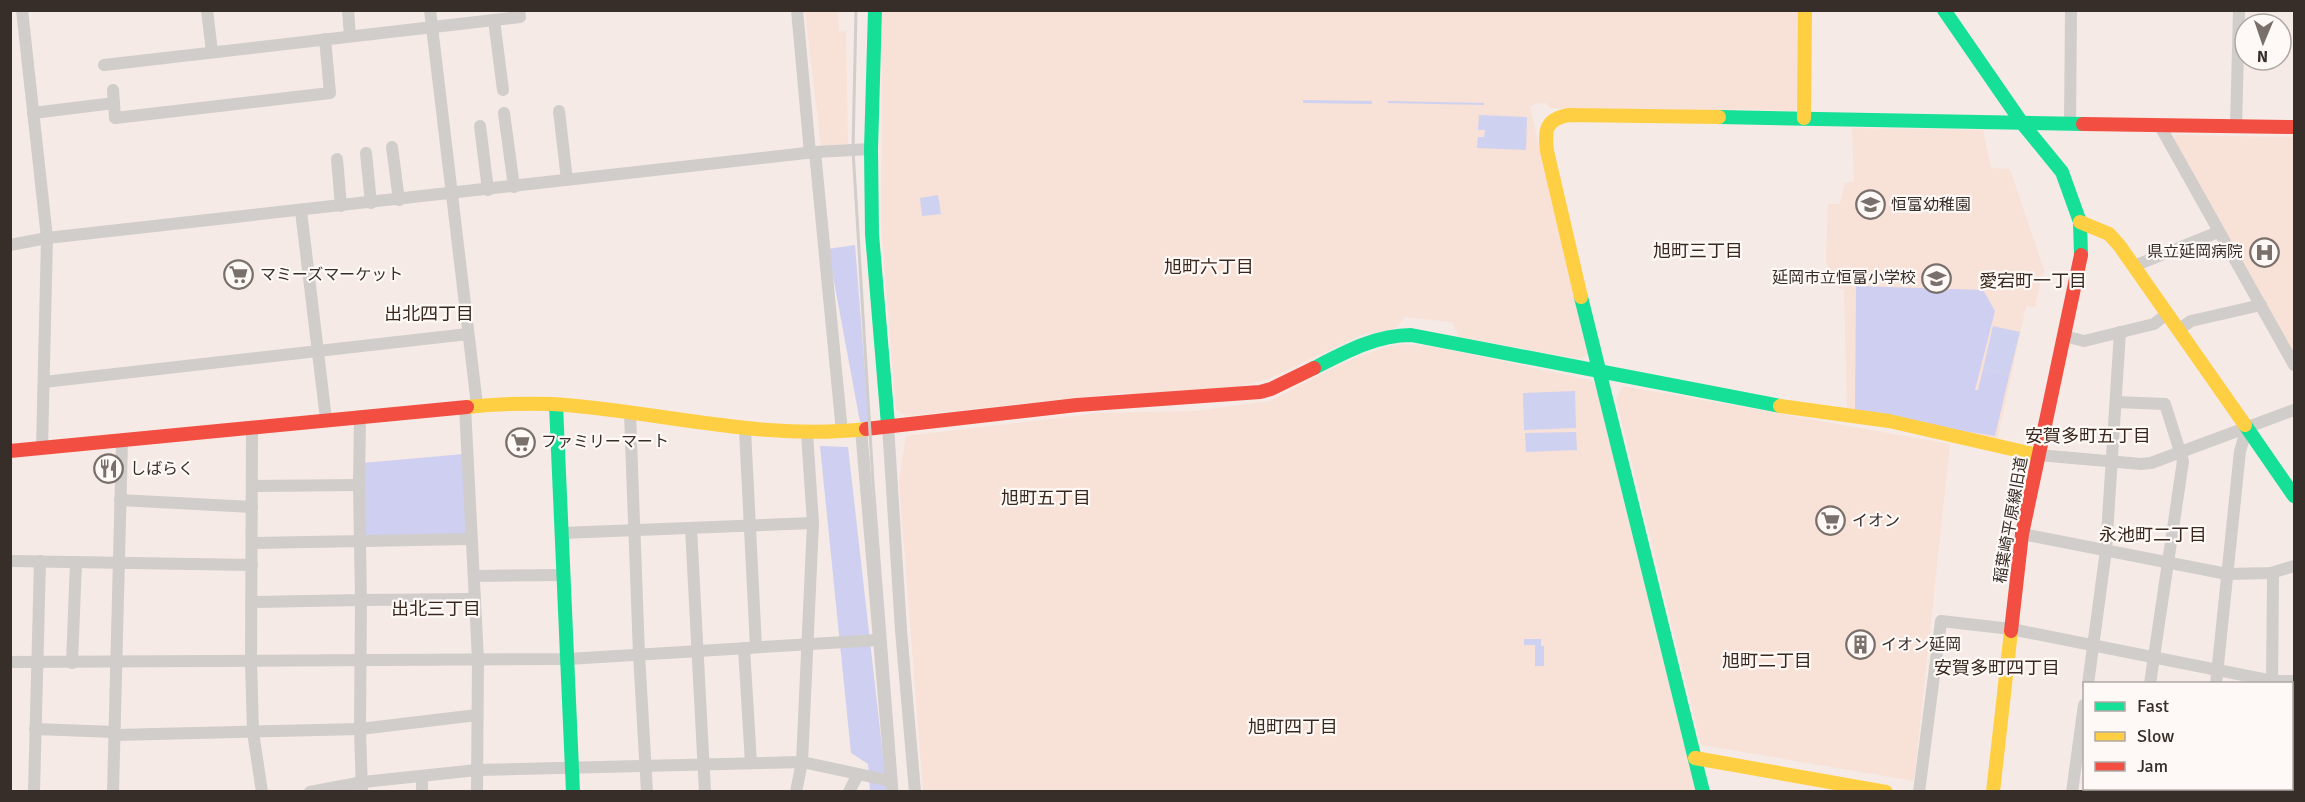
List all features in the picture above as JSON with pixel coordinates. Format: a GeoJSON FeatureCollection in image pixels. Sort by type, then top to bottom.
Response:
{"type":"FeatureCollection","features":[{"type":"Feature","properties":{"kind":"street"},"geometry":{"type":"LineString","coordinates":[[22,10],[47,238],[42,448]]}},
{"type":"Feature","properties":{"kind":"street"},"geometry":{"type":"LineString","coordinates":[[207,10],[212,52]]}},
{"type":"Feature","properties":{"kind":"street"},"geometry":{"type":"LineString","coordinates":[[348,10],[350,36]]}},
{"type":"Feature","properties":{"kind":"street"},"geometry":{"type":"LineString","coordinates":[[430,10],[468,334],[471,406],[471,539],[478,659],[477,792]]}},
{"type":"Feature","properties":{"kind":"street"},"geometry":{"type":"LineString","coordinates":[[105,65],[520,17],[519,10]]}},
{"type":"Feature","properties":{"kind":"street"},"geometry":{"type":"LineString","coordinates":[[797,10],[842,432]]}},
{"type":"Feature","properties":{"kind":"street"},"geometry":{"type":"LineString","coordinates":[[875,10],[871,149],[872,234],[915,792]]}},
{"type":"Feature","properties":{"kind":"street"},"geometry":{"type":"LineString","coordinates":[[1804,118],[1805,10]]}},
{"type":"Feature","properties":{"kind":"street","name":"稲葉崎平原線旧道"},"geometry":{"type":"LineString","coordinates":[[1944,10],[2022,123],[2062,172],[2080,222],[2081,257],[2022,534],[1993,792]]}},
{"type":"Feature","properties":{"kind":"street"},"geometry":{"type":"LineString","coordinates":[[2070,124],[2071,10]]}},
{"type":"Feature","properties":{"kind":"street"},"geometry":{"type":"LineString","coordinates":[[2236,127],[2239,10]]}},
{"type":"Feature","properties":{"kind":"street"},"geometry":{"type":"LineString","coordinates":[[494,20],[503,90]]}},
{"type":"Feature","properties":{"kind":"street"},"geometry":{"type":"LineString","coordinates":[[33,113],[113,97],[115,118],[330,93],[325,39]]}},
{"type":"Feature","properties":{"kind":"street"},"geometry":{"type":"LineString","coordinates":[[559,111],[567,180]]}},
{"type":"Feature","properties":{"kind":"street"},"geometry":{"type":"LineString","coordinates":[[504,112],[514,187]]}},
{"type":"Feature","properties":{"kind":"street"},"geometry":{"type":"LineString","coordinates":[[1704,792],[1684,719],[1550,169],[1545,146],[1546,131],[1549,125],[1560,115],[1569,115],[2295,127]]}},
{"type":"Feature","properties":{"kind":"street"},"geometry":{"type":"LineString","coordinates":[[480,126],[488,190]]}},
{"type":"Feature","properties":{"kind":"street"},"geometry":{"type":"LineString","coordinates":[[2160,126],[2295,365]]}},
{"type":"Feature","properties":{"kind":"street"},"geometry":{"type":"LineString","coordinates":[[392,147],[399,200]]}},
{"type":"Feature","properties":{"kind":"street"},"geometry":{"type":"LineString","coordinates":[[10,244],[812,152],[871,149]]}},
{"type":"Feature","properties":{"kind":"street"},"geometry":{"type":"LineString","coordinates":[[366,153],[371,203]]}},
{"type":"Feature","properties":{"kind":"street"},"geometry":{"type":"LineString","coordinates":[[337,159],[341,206]]}},
{"type":"Feature","properties":{"kind":"street"},"geometry":{"type":"LineString","coordinates":[[301,211],[326,419]]}},
{"type":"Feature","properties":{"kind":"street"},"geometry":{"type":"LineString","coordinates":[[2080,222],[2109,234],[2134,266],[2295,496]]}},
{"type":"Feature","properties":{"kind":"street"},"geometry":{"type":"LineString","coordinates":[[2134,266],[2218,232]]}},
{"type":"Feature","properties":{"kind":"street"},"geometry":{"type":"LineString","coordinates":[[2178,330],[2191,321],[2261,305]]}},
{"type":"Feature","properties":{"kind":"street"},"geometry":{"type":"LineString","coordinates":[[2064,336],[2085,341],[2154,324],[2167,314]]}},
{"type":"Feature","properties":{"kind":"street"},"geometry":{"type":"LineString","coordinates":[[2088,682],[2106,550],[2120,332]]}},
{"type":"Feature","properties":{"kind":"street"},"geometry":{"type":"LineString","coordinates":[[44,382],[468,334]]}},
{"type":"Feature","properties":{"kind":"street"},"geometry":{"type":"LineString","coordinates":[[10,451],[326,419],[531,403],[746,430],[807,434],[842,432],[1077,405],[1260,392],[1271,389],[1358,346],[1393,335],[1430,339],[1600,374],[1801,410],[1889,421],[2038,455],[2112,462],[2141,464],[2182,457],[2247,428],[2295,410]]}},
{"type":"Feature","properties":{"kind":"street"},"geometry":{"type":"LineString","coordinates":[[2116,402],[2165,405],[2182,457],[2150,682]]}},
{"type":"Feature","properties":{"kind":"street"},"geometry":{"type":"LineString","coordinates":[[556,405],[573,792]]}},
{"type":"Feature","properties":{"kind":"street"},"geometry":{"type":"LineString","coordinates":[[630,414],[647,792]]}},
{"type":"Feature","properties":{"kind":"street"},"geometry":{"type":"LineString","coordinates":[[360,416],[362,787]]}},
{"type":"Feature","properties":{"kind":"street"},"geometry":{"type":"LineString","coordinates":[[252,427],[251,661],[254,732],[262,792]]}},
{"type":"Feature","properties":{"kind":"street"},"geometry":{"type":"LineString","coordinates":[[2216,682],[2240,451],[2247,428]]}},
{"type":"Feature","properties":{"kind":"street"},"geometry":{"type":"LineString","coordinates":[[310,792],[362,787],[422,776],[477,770],[802,762],[858,774],[891,786],[861,429]]}},
{"type":"Feature","properties":{"kind":"street"},"geometry":{"type":"LineString","coordinates":[[746,430],[750,526],[751,763]]}},
{"type":"Feature","properties":{"kind":"street"},"geometry":{"type":"LineString","coordinates":[[796,792],[802,762],[813,523],[807,434]]}},
{"type":"Feature","properties":{"kind":"street"},"geometry":{"type":"LineString","coordinates":[[113,792],[122,441]]}},
{"type":"Feature","properties":{"kind":"street"},"geometry":{"type":"LineString","coordinates":[[252,486],[359,485]]}},
{"type":"Feature","properties":{"kind":"street"},"geometry":{"type":"LineString","coordinates":[[120,500],[252,507]]}},
{"type":"Feature","properties":{"kind":"street"},"geometry":{"type":"LineString","coordinates":[[562,534],[813,523]]}},
{"type":"Feature","properties":{"kind":"street"},"geometry":{"type":"LineString","coordinates":[[691,528],[705,792]]}},
{"type":"Feature","properties":{"kind":"street"},"geometry":{"type":"LineString","coordinates":[[2022,534],[2227,574],[2271,573],[2295,566]]}},
{"type":"Feature","properties":{"kind":"street"},"geometry":{"type":"LineString","coordinates":[[252,543],[471,539]]}},
{"type":"Feature","properties":{"kind":"street"},"geometry":{"type":"LineString","coordinates":[[10,561],[252,565]]}},
{"type":"Feature","properties":{"kind":"street"},"geometry":{"type":"LineString","coordinates":[[34,792],[40,561]]}},
{"type":"Feature","properties":{"kind":"street"},"geometry":{"type":"LineString","coordinates":[[72,663],[76,562]]}},
{"type":"Feature","properties":{"kind":"street"},"geometry":{"type":"LineString","coordinates":[[2271,573],[2273,578],[2272,682]]}},
{"type":"Feature","properties":{"kind":"street"},"geometry":{"type":"LineString","coordinates":[[474,576],[564,574]]}},
{"type":"Feature","properties":{"kind":"street"},"geometry":{"type":"LineString","coordinates":[[252,602],[475,599]]}},
{"type":"Feature","properties":{"kind":"street"},"geometry":{"type":"LineString","coordinates":[[1919,792],[1941,621],[2011,629],[2272,682],[2295,681]]}},
{"type":"Feature","properties":{"kind":"street"},"geometry":{"type":"LineString","coordinates":[[10,662],[568,659],[878,640]]}},
{"type":"Feature","properties":{"kind":"street"},"geometry":{"type":"LineString","coordinates":[[35,729],[115,734],[360,729],[477,715]]}},
{"type":"Feature","properties":{"kind":"street"},"geometry":{"type":"LineString","coordinates":[[2072,792],[2083,718]]}},
{"type":"Feature","properties":{"kind":"street"},"geometry":{"type":"LineString","coordinates":[[1695,758],[1887,792]]}},
{"type":"Feature","properties":{"kind":"street"},"geometry":{"type":"LineString","coordinates":[[849,792],[858,774]]}},
{"type":"Feature","properties":{"kind":"street"},"geometry":{"type":"LineString","coordinates":[[422,776],[422,792]]}},
{"type":"Feature","properties":{"kind":"shaded area"},"geometry":{"type":"Polygon","coordinates":[[[805,11],[838,11],[839,31],[846,32],[848,144],[821,146],[805,11]]]}},
{"type":"Feature","properties":{"kind":"shaded area"},"geometry":{"type":"Polygon","coordinates":[[[882,11],[1800,11],[1798,107],[1795,111],[1736,109],[1735,112],[1550,108],[1546,103],[1538,103],[1530,107],[1588,354],[1581,359],[1459,337],[1452,322],[1405,317],[1396,328],[1359,336],[1266,380],[1240,386],[1154,395],[1121,393],[906,416],[896,410],[881,224],[882,11]]]}},
{"type":"Feature","properties":{"kind":"shaded area"},"geometry":{"type":"Polygon","coordinates":[[[1303,100],[1372,101],[1372,104],[1303,103],[1303,100]]]}},
{"type":"Feature","properties":{"kind":"shaded area"},"geometry":{"type":"Polygon","coordinates":[[[1388,101],[1484,103],[1484,105],[1388,103],[1388,101]]]}},
{"type":"Feature","properties":{"kind":"shaded area"},"geometry":{"type":"Polygon","coordinates":[[[1479,115],[1527,117],[1526,150],[1477,148],[1478,137],[1484,137],[1485,130],[1478,130],[1479,115]]]}},
{"type":"Feature","properties":{"kind":"shaded area","name":"延岡市立恒富小学校"},"geometry":{"type":"Polygon","coordinates":[[[1852,128],[1983,130],[1991,168],[2010,169],[2044,270],[2035,307],[2026,306],[1997,442],[1847,413],[1844,290],[1836,286],[1826,262],[1828,204],[1840,204],[1845,183],[1854,182],[1852,128]]]}},
{"type":"Feature","properties":{"kind":"shaded area","name":"県立延岡病院"},"geometry":{"type":"Polygon","coordinates":[[[2176,135],[2294,137],[2294,361],[2171,144],[2176,135]]]}},
{"type":"Feature","properties":{"kind":"shaded area"},"geometry":{"type":"Polygon","coordinates":[[[938,195],[941,214],[922,216],[920,198],[938,195]]]}},
{"type":"Feature","properties":{"kind":"shaded area"},"geometry":{"type":"Polygon","coordinates":[[[855,245],[869,422],[860,422],[828,249],[855,245]]]}},
{"type":"Feature","properties":{"kind":"shaded area"},"geometry":{"type":"Polygon","coordinates":[[[1856,286],[1983,290],[1995,311],[1975,390],[1978,390],[1983,369],[2009,376],[1995,436],[1855,414],[1856,286]]]}},
{"type":"Feature","properties":{"kind":"shaded area"},"geometry":{"type":"Polygon","coordinates":[[[1993,326],[2020,332],[2009,376],[1983,369],[1993,326]]]}},
{"type":"Feature","properties":{"kind":"shaded area"},"geometry":{"type":"Polygon","coordinates":[[[1405,344],[1434,347],[1591,380],[1597,387],[1696,791],[923,791],[899,481],[906,436],[1101,413],[1196,411],[1270,401],[1343,363],[1385,347],[1405,344]]]}},
{"type":"Feature","properties":{"kind":"shaded area"},"geometry":{"type":"Polygon","coordinates":[[[1623,386],[1950,444],[1914,781],[1701,745],[1616,399],[1623,386]]]}},
{"type":"Feature","properties":{"kind":"shaded area"},"geometry":{"type":"Polygon","coordinates":[[[1575,391],[1576,428],[1524,430],[1523,393],[1575,391]]]}},
{"type":"Feature","properties":{"kind":"shaded area"},"geometry":{"type":"Polygon","coordinates":[[[1576,432],[1577,450],[1526,452],[1525,433],[1576,432]]]}},
{"type":"Feature","properties":{"kind":"shaded area"},"geometry":{"type":"Polygon","coordinates":[[[820,446],[848,447],[887,791],[870,791],[868,764],[851,753],[820,446]]]}},
{"type":"Feature","properties":{"kind":"shaded area"},"geometry":{"type":"Polygon","coordinates":[[[464,454],[467,536],[364,538],[362,463],[464,454]]]}},
{"type":"Feature","properties":{"kind":"shaded area"},"geometry":{"type":"Polygon","coordinates":[[[1524,639],[1541,639],[1541,646],[1544,646],[1544,666],[1535,666],[1535,645],[1524,645],[1524,639]]]}},
{"type":"Feature","properties":{"kind":"railway"},"geometry":{"type":"LineString","coordinates":[[856,10],[853,150],[873,482],[897,792]]}},
{"type":"Feature","properties":{"kind":"traffic: fast"},"geometry":{"type":"LineString","coordinates":[[875,10],[871,149],[872,234],[888,425]]}},
{"type":"Feature","properties":{"kind":"traffic: fast"},"geometry":{"type":"LineString","coordinates":[[1944,10],[2022,123],[2062,172],[2080,222],[2081,255]]}},
{"type":"Feature","properties":{"kind":"traffic: fast"},"geometry":{"type":"LineString","coordinates":[[1719,117],[2083,124]]}},
{"type":"Feature","properties":{"kind":"traffic: fast"},"geometry":{"type":"LineString","coordinates":[[1581,297],[1703,792]]}},
{"type":"Feature","properties":{"kind":"traffic: fast"},"geometry":{"type":"LineString","coordinates":[[1314,368],[1373,341],[1411,335],[1780,406]]}},
{"type":"Feature","properties":{"kind":"traffic: fast"},"geometry":{"type":"LineString","coordinates":[[556,405],[573,792]]}},
{"type":"Feature","properties":{"kind":"traffic: fast"},"geometry":{"type":"LineString","coordinates":[[2245,425],[2294,496]]}},
{"type":"Feature","properties":{"kind":"traffic: slow"},"geometry":{"type":"LineString","coordinates":[[1804,118],[1805,10]]}},
{"type":"Feature","properties":{"kind":"traffic: slow"},"geometry":{"type":"LineString","coordinates":[[1581,297],[1547,151],[1546,137],[1551,123],[1555,119],[1569,115],[1719,117]]}},
{"type":"Feature","properties":{"kind":"traffic: slow"},"geometry":{"type":"LineString","coordinates":[[2080,222],[2109,234],[2119,245],[2245,425]]}},
{"type":"Feature","properties":{"kind":"traffic: slow"},"geometry":{"type":"LineString","coordinates":[[467,407],[553,404],[748,428],[826,432],[866,429]]}},
{"type":"Feature","properties":{"kind":"traffic: slow"},"geometry":{"type":"LineString","coordinates":[[1780,406],[1889,421],[2038,455]]}},
{"type":"Feature","properties":{"kind":"traffic: slow"},"geometry":{"type":"LineString","coordinates":[[1993,792],[2011,631]]}},
{"type":"Feature","properties":{"kind":"traffic: slow"},"geometry":{"type":"LineString","coordinates":[[1695,758],[1886,792]]}},
{"type":"Feature","properties":{"kind":"traffic: jam"},"geometry":{"type":"LineString","coordinates":[[2083,124],[2294,127]]}},
{"type":"Feature","properties":{"kind":"traffic: jam"},"geometry":{"type":"LineString","coordinates":[[2011,631],[2022,534],[2081,255]]}},
{"type":"Feature","properties":{"kind":"traffic: jam"},"geometry":{"type":"LineString","coordinates":[[866,429],[1077,405],[1260,392],[1314,368]]}},
{"type":"Feature","properties":{"kind":"traffic: jam"},"geometry":{"type":"LineString","coordinates":[[10,451],[467,407]]}},
{"type":"Feature","properties":{"kind":"place","name":"恒富幼稚園"},"geometry":{"type":"Point","coordinates":[1870,205]}},
{"type":"Feature","properties":{"kind":"place","name":"県立延岡病院"},"geometry":{"type":"Point","coordinates":[2264,252]}},
{"type":"Feature","properties":{"kind":"place","name":"マミーズマーケット"},"geometry":{"type":"Point","coordinates":[239,275]}},
{"type":"Feature","properties":{"kind":"place","name":"延岡市立恒富小学校"},"geometry":{"type":"Point","coordinates":[1937,278]}},
{"type":"Feature","properties":{"kind":"place","name":"ファミリーマート"},"geometry":{"type":"Point","coordinates":[520,442]}},
{"type":"Feature","properties":{"kind":"place","name":"しばらく"},"geometry":{"type":"Point","coordinates":[109,469]}},
{"type":"Feature","properties":{"kind":"place","name":"イオン"},"geometry":{"type":"Point","coordinates":[1831,521]}},
{"type":"Feature","properties":{"kind":"place","name":"イオン延岡"},"geometry":{"type":"Point","coordinates":[1860,645]}},
{"type":"Feature","properties":{"kind":"district","name":"旭町三丁目"},"geometry":{"type":"Point","coordinates":[1698,251]}},
{"type":"Feature","properties":{"kind":"district","name":"旭町六丁目"},"geometry":{"type":"Point","coordinates":[1209,267]}},
{"type":"Feature","properties":{"kind":"district","name":"愛宕町一丁目"},"geometry":{"type":"Point","coordinates":[2033,281]}},
{"type":"Feature","properties":{"kind":"district","name":"出北四丁目"},"geometry":{"type":"Point","coordinates":[429,314]}},
{"type":"Feature","properties":{"kind":"district","name":"安賀多町五丁目"},"geometry":{"type":"Point","coordinates":[2088,436]}},
{"type":"Feature","properties":{"kind":"district","name":"旭町五丁目"},"geometry":{"type":"Point","coordinates":[1046,498]}},
{"type":"Feature","properties":{"kind":"district","name":"永池町二丁目"},"geometry":{"type":"Point","coordinates":[2153,535]}},
{"type":"Feature","properties":{"kind":"district","name":"出北三丁目"},"geometry":{"type":"Point","coordinates":[436,609]}},
{"type":"Feature","properties":{"kind":"district","name":"旭町二丁目"},"geometry":{"type":"Point","coordinates":[1767,661]}},
{"type":"Feature","properties":{"kind":"district","name":"安賀多町四丁目"},"geometry":{"type":"Point","coordinates":[1997,668]}},
{"type":"Feature","properties":{"kind":"district","name":"旭町四丁目"},"geometry":{"type":"Point","coordinates":[1293,727]}}]}
